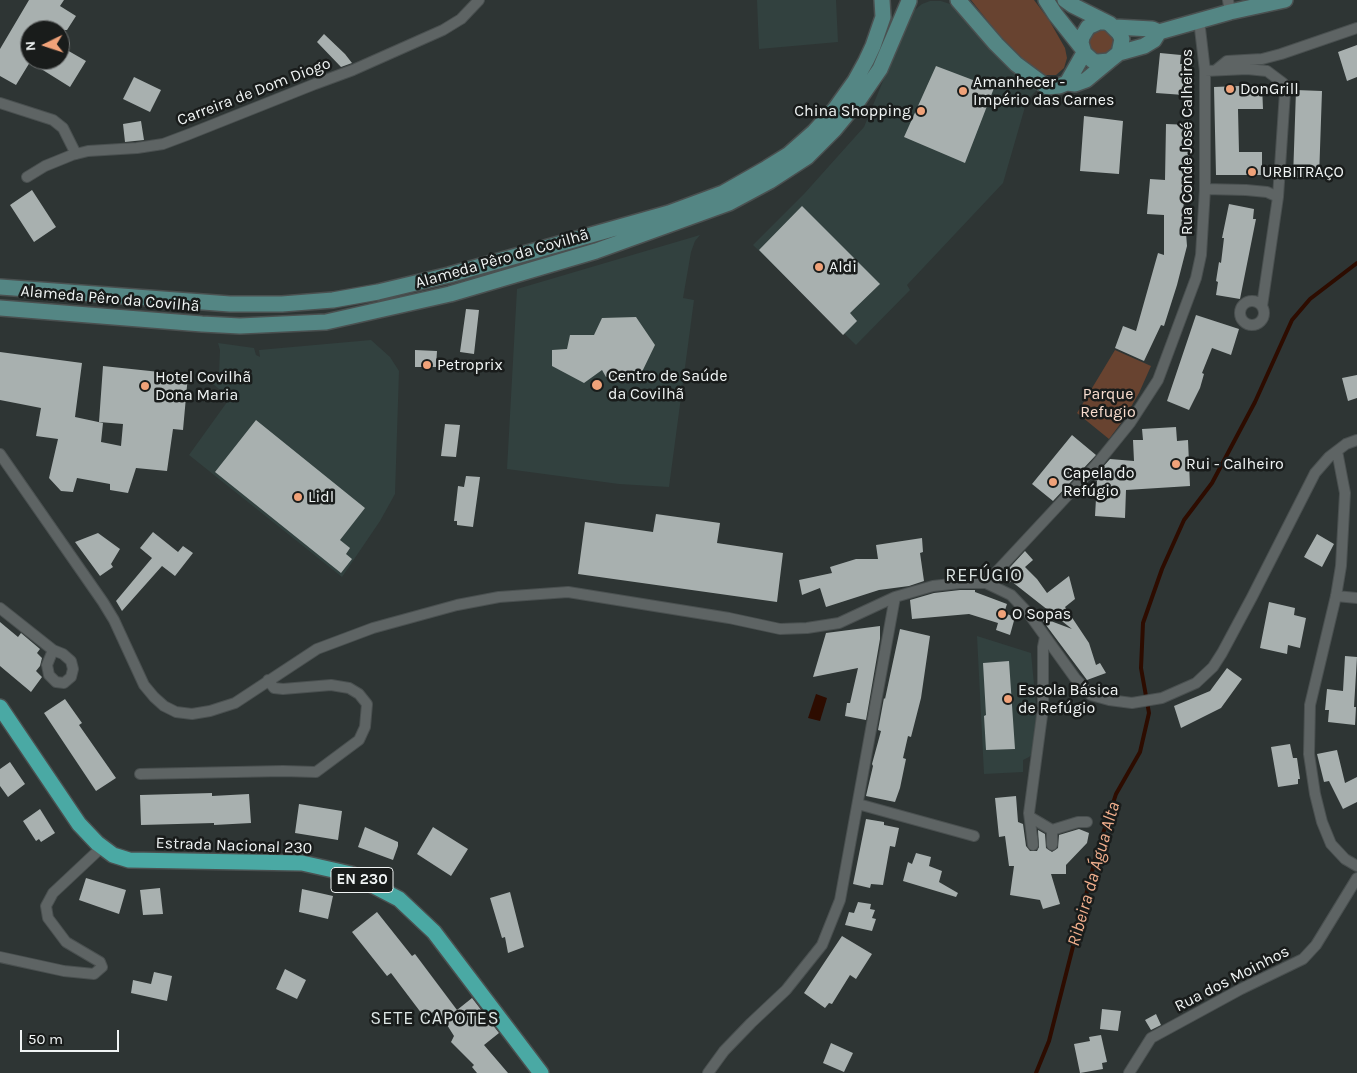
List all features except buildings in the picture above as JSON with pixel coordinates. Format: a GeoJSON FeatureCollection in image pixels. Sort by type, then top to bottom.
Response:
{"type":"FeatureCollection","features":[{"type":"Feature","properties":{"kind":"main road","name":"Alameda Pêro da Covilhã"},"geometry":{"type":"LineString","coordinates":[[0,287],[230,304],[282,304],[333,300],[378,292],[449,275],[669,213],[723,193],[788,155],[814,132],[835,109],[855,81],[874,46],[883,17],[882,0]]}},
{"type":"Feature","properties":{"kind":"main road","name":"Alameda Pêro da Covilhã"},"geometry":{"type":"LineString","coordinates":[[0,308],[240,326],[326,322],[450,294],[596,252],[729,204],[807,157],[852,109],[880,69],[911,0],[900,0]]}},
{"type":"Feature","properties":{"kind":"main road"},"geometry":{"type":"LineString","coordinates":[[1046,0],[1083,51],[1093,61],[1104,62],[1144,46],[1154,40],[1159,32]]}},
{"type":"Feature","properties":{"kind":"main road"},"geometry":{"type":"LineString","coordinates":[[955,1],[1027,74],[1047,87],[1067,83],[1075,84],[1086,80],[1114,57],[1122,39],[1110,25],[1065,0]]}},
{"type":"Feature","properties":{"kind":"main road"},"geometry":{"type":"LineString","coordinates":[[1067,83],[1083,51],[1082,37],[1084,32],[1094,24],[1152,29],[1159,32],[1199,20],[1229,6],[1285,0]]}},
{"type":"Feature","properties":{"kind":"main road","name":"Estrada Nacional 230"},"geometry":{"type":"LineString","coordinates":[[0,707],[78,824],[113,855],[129,860],[302,864],[351,874],[399,899],[434,932],[541,1073]]}},
{"type":"Feature","properties":{"kind":"street","name":"Carreira de Dom Diogo"},"geometry":{"type":"LineString","coordinates":[[27,176],[45,166],[76,154],[163,144],[187,135],[353,70],[443,30],[461,19],[479,0]]}},
{"type":"Feature","properties":{"kind":"street","name":"Rua Conde José Calheiros"},"geometry":{"type":"LineString","coordinates":[[986,583],[1096,465],[1130,423],[1158,380],[1196,278],[1202,255],[1205,221],[1205,71],[1199,20]]}},
{"type":"Feature","properties":{"kind":"street"},"geometry":{"type":"LineString","coordinates":[[1216,70],[1227,61],[1262,59],[1357,28]]}},
{"type":"Feature","properties":{"kind":"street"},"geometry":{"type":"LineString","coordinates":[[1205,71],[1247,69],[1267,71],[1283,83],[1285,92],[1278,197],[1262,306]]}},
{"type":"Feature","properties":{"kind":"street"},"geometry":{"type":"LineString","coordinates":[[0,103],[53,120],[63,128],[76,154]]}},
{"type":"Feature","properties":{"kind":"street"},"geometry":{"type":"LineString","coordinates":[[1205,189],[1267,192],[1278,197]]}},
{"type":"Feature","properties":{"kind":"street"},"geometry":{"type":"LineString","coordinates":[[0,454],[103,602],[114,620],[144,685],[164,706],[176,712],[192,714],[210,712],[235,703],[318,649],[373,628],[457,605],[498,597],[568,592],[720,616],[780,628],[807,628],[839,623],[895,597],[933,586],[960,583],[986,583],[1011,595],[1029,614],[1075,678],[1091,695],[1132,704],[1162,698],[1196,683],[1213,667],[1315,473],[1329,457],[1346,444],[1357,440]]}},
{"type":"Feature","properties":{"kind":"street"},"geometry":{"type":"LineString","coordinates":[[1337,451],[1345,493],[1341,566],[1336,596],[1310,705],[1310,754],[1315,794],[1322,822],[1331,844],[1345,858],[1357,866]]}},
{"type":"Feature","properties":{"kind":"street"},"geometry":{"type":"LineString","coordinates":[[1336,596],[1357,598]]}},
{"type":"Feature","properties":{"kind":"street"},"geometry":{"type":"LineString","coordinates":[[708,1073],[724,1051],[786,990],[822,945],[840,900],[895,597]]}},
{"type":"Feature","properties":{"kind":"street"},"geometry":{"type":"LineString","coordinates":[[0,608],[53,650]]}},
{"type":"Feature","properties":{"kind":"street"},"geometry":{"type":"LineString","coordinates":[[1032,845],[1030,817],[1043,708],[1043,647],[1046,637]]}},
{"type":"Feature","properties":{"kind":"street"},"geometry":{"type":"LineString","coordinates":[[140,774],[316,772],[359,740],[365,727],[367,704],[360,694],[349,688],[331,685],[274,688],[268,680]]}},
{"type":"Feature","properties":{"kind":"street"},"geometry":{"type":"LineString","coordinates":[[858,804],[974,836]]}},
{"type":"Feature","properties":{"kind":"street"},"geometry":{"type":"LineString","coordinates":[[1030,817],[1052,830],[1078,822],[1087,822]]}},
{"type":"Feature","properties":{"kind":"street"},"geometry":{"type":"LineString","coordinates":[[1052,830],[1052,845]]}},
{"type":"Feature","properties":{"kind":"street"},"geometry":{"type":"LineString","coordinates":[[0,957],[64,972],[94,974],[102,967],[100,962],[66,942],[48,918],[46,906],[53,893],[102,847]]}},
{"type":"Feature","properties":{"kind":"street","name":"Rua dos Moinhos"},"geometry":{"type":"LineString","coordinates":[[1129,1073],[1151,1038],[1241,989],[1303,959],[1316,945],[1357,878]]}},
{"type":"Feature","properties":{"kind":"shaded area"},"geometry":{"type":"Polygon","coordinates":[[[757,0],[836,0],[838,42],[759,49],[757,0]]]}},
{"type":"Feature","properties":{"kind":"shaded area"},"geometry":{"type":"Polygon","coordinates":[[[930,1],[941,1],[950,4],[1037,90],[1027,100],[1003,183],[907,285],[910,290],[856,345],[753,245],[804,194],[864,127],[911,13],[922,4],[930,1]]]}},
{"type":"Feature","properties":{"kind":"shaded area","name":"Centro de Saúde da Covilhã"},"geometry":{"type":"Polygon","coordinates":[[[700,235],[695,241],[691,252],[683,298],[694,300],[669,487],[619,484],[507,469],[517,289],[700,235]]]}},
{"type":"Feature","properties":{"kind":"shaded area"},"geometry":{"type":"Polygon","coordinates":[[[371,340],[390,357],[399,371],[395,494],[380,521],[342,577],[189,455],[230,398],[213,384],[219,374],[220,350],[218,343],[254,348],[256,355],[260,357],[259,350],[371,340]]]}},
{"type":"Feature","properties":{"kind":"shaded area","name":"Escola Básica de Refúgio"},"geometry":{"type":"Polygon","coordinates":[[[977,636],[1031,653],[1037,716],[1036,737],[1033,753],[1023,760],[1023,772],[984,774],[977,636]]]}},
{"type":"Feature","properties":{"kind":"shaded area"},"geometry":{"type":"Polygon","coordinates":[[[816,694],[827,698],[820,721],[808,718],[816,694]]]}},
{"type":"Feature","properties":{"kind":"green space"},"geometry":{"type":"Polygon","coordinates":[[[971,0],[1034,0],[1049,20],[1065,48],[1067,58],[1064,68],[1056,75],[1045,75],[1030,66],[998,34],[971,0]]]}},
{"type":"Feature","properties":{"kind":"green space"},"geometry":{"type":"Polygon","coordinates":[[[1101,30],[1109,34],[1113,42],[1109,50],[1101,54],[1093,50],[1089,42],[1093,34],[1101,30]]]}},
{"type":"Feature","properties":{"kind":"green space","name":"Parque Refugio"},"geometry":{"type":"Polygon","coordinates":[[[1115,350],[1151,366],[1139,393],[1124,419],[1109,439],[1077,413],[1115,350]]]}},
{"type":"Feature","properties":{"kind":"waterway","name":"Ribeira da Água Alta"},"geometry":{"type":"LineString","coordinates":[[1036,1073],[1049,1041],[1097,852],[1116,794],[1140,752],[1149,713],[1141,668],[1143,623],[1162,569],[1184,520],[1212,483],[1255,402],[1292,320],[1310,299],[1357,263]]}},
{"type":"Feature","properties":{"kind":"place","name":"DonGrill"},"geometry":{"type":"Point","coordinates":[1230,89]}},
{"type":"Feature","properties":{"kind":"place","name":"Amanhecer - Império das Carnes"},"geometry":{"type":"Point","coordinates":[963,91]}},
{"type":"Feature","properties":{"kind":"place","name":"China Shopping"},"geometry":{"type":"Point","coordinates":[921,111]}},
{"type":"Feature","properties":{"kind":"place","name":"URBITRAÇO"},"geometry":{"type":"Point","coordinates":[1252,172]}},
{"type":"Feature","properties":{"kind":"place","name":"Aldi"},"geometry":{"type":"Point","coordinates":[819,267]}},
{"type":"Feature","properties":{"kind":"place","name":"Petroprix"},"geometry":{"type":"Point","coordinates":[427,365]}},
{"type":"Feature","properties":{"kind":"place","name":"Centro de Saúde da Covilhã"},"geometry":{"type":"Point","coordinates":[597,385]}},
{"type":"Feature","properties":{"kind":"place","name":"Hotel Covilhã Dona Maria"},"geometry":{"type":"Point","coordinates":[145,386]}},
{"type":"Feature","properties":{"kind":"place","name":"Rui - Calheiro"},"geometry":{"type":"Point","coordinates":[1176,464]}},
{"type":"Feature","properties":{"kind":"place","name":"Capela do Refúgio"},"geometry":{"type":"Point","coordinates":[1053,482]}},
{"type":"Feature","properties":{"kind":"place","name":"Lidl"},"geometry":{"type":"Point","coordinates":[298,497]}},
{"type":"Feature","properties":{"kind":"place","name":"O Sopas"},"geometry":{"type":"Point","coordinates":[1002,614]}},
{"type":"Feature","properties":{"kind":"place","name":"Escola Básica de Refúgio"},"geometry":{"type":"Point","coordinates":[1008,699]}},
{"type":"Feature","properties":{"kind":"district","name":"REFÚGIO"},"geometry":{"type":"Point","coordinates":[984,576]}},
{"type":"Feature","properties":{"kind":"district","name":"SETE CAPOTES"},"geometry":{"type":"Point","coordinates":[435,1019]}}]}
